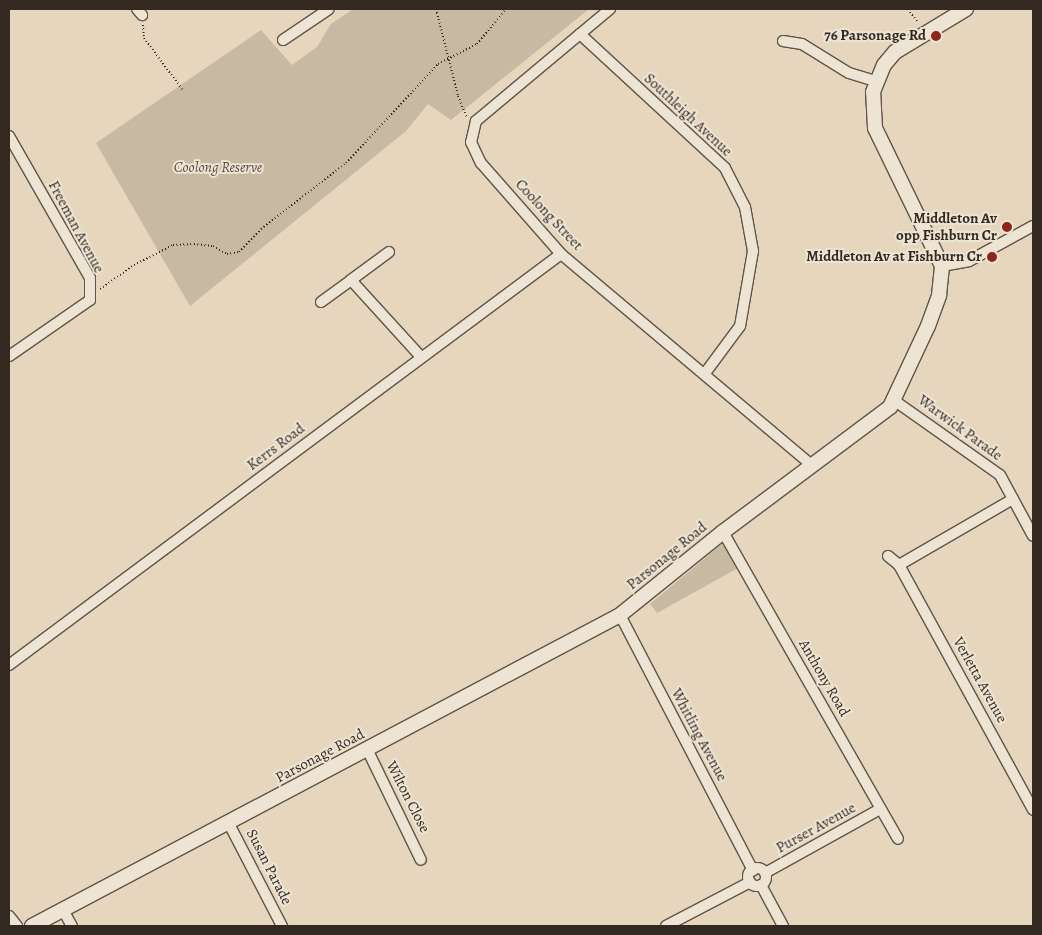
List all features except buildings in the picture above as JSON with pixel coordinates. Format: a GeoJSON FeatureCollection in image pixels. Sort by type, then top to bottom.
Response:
{"type":"FeatureCollection","features":[{"type":"Feature","properties":{"kind":"street"},"geometry":{"type":"LineString","coordinates":[[283,40],[329,9]]}},
{"type":"Feature","properties":{"kind":"street"},"geometry":{"type":"LineString","coordinates":[[476,121],[610,9]]}},
{"type":"Feature","properties":{"kind":"street"},"geometry":{"type":"LineString","coordinates":[[966,9],[923,33],[895,52],[875,81],[872,104],[876,128],[942,266],[969,260],[1032,228]]}},
{"type":"Feature","properties":{"kind":"street","name":"Southleigh Avenue"},"geometry":{"type":"LineString","coordinates":[[580,34],[725,168],[745,207],[753,251],[740,326],[706,372]]}},
{"type":"Feature","properties":{"kind":"street"},"geometry":{"type":"LineString","coordinates":[[783,40],[802,44],[849,73],[875,81]]}},
{"type":"Feature","properties":{"kind":"street","name":"Coolong Street"},"geometry":{"type":"LineString","coordinates":[[476,121],[470,142],[481,163],[561,254],[706,372],[812,465]]}},
{"type":"Feature","properties":{"kind":"street","name":"Freeman Avenue"},"geometry":{"type":"LineString","coordinates":[[9,136],[90,278],[90,300]]}},
{"type":"Feature","properties":{"kind":"street"},"geometry":{"type":"LineString","coordinates":[[321,302],[389,252]]}},
{"type":"Feature","properties":{"kind":"street","name":"Kerrs Road"},"geometry":{"type":"LineString","coordinates":[[9,665],[561,254]]}},
{"type":"Feature","properties":{"kind":"street","name":"Parsonage Road"},"geometry":{"type":"LineString","coordinates":[[32,926],[620,615],[723,532],[884,413],[895,400],[936,303],[942,266]]}},
{"type":"Feature","properties":{"kind":"street"},"geometry":{"type":"LineString","coordinates":[[351,280],[421,357]]}},
{"type":"Feature","properties":{"kind":"street"},"geometry":{"type":"LineString","coordinates":[[9,356],[90,300]]}},
{"type":"Feature","properties":{"kind":"street","name":"Warwick Parade"},"geometry":{"type":"LineString","coordinates":[[895,400],[1000,475],[1033,536]]}},
{"type":"Feature","properties":{"kind":"street"},"geometry":{"type":"LineString","coordinates":[[899,565],[1012,499]]}},
{"type":"Feature","properties":{"kind":"street","name":"Anthony Road"},"geometry":{"type":"LineString","coordinates":[[723,532],[898,839]]}},
{"type":"Feature","properties":{"kind":"street","name":"Verletta Avenue"},"geometry":{"type":"LineString","coordinates":[[888,556],[899,565],[1033,810]]}},
{"type":"Feature","properties":{"kind":"street","name":"Whitling Avenue"},"geometry":{"type":"LineString","coordinates":[[620,615],[753,870]]}},
{"type":"Feature","properties":{"kind":"street","name":"Wilton Close"},"geometry":{"type":"LineString","coordinates":[[367,749],[421,860]]}},
{"type":"Feature","properties":{"kind":"street","name":"Purser Avenue"},"geometry":{"type":"LineString","coordinates":[[765,872],[880,809]]}},
{"type":"Feature","properties":{"kind":"street","name":"Susan Parade"},"geometry":{"type":"LineString","coordinates":[[228,822],[282,926]]}},
{"type":"Feature","properties":{"kind":"street"},"geometry":{"type":"LineString","coordinates":[[750,882],[753,870],[765,872],[766,880],[761,885]]}},
{"type":"Feature","properties":{"kind":"street"},"geometry":{"type":"LineString","coordinates":[[666,926],[750,882],[761,885],[783,926]]}},
{"type":"Feature","properties":{"kind":"street"},"geometry":{"type":"LineString","coordinates":[[63,910],[72,926]]}},
{"type":"Feature","properties":{"kind":"street"},"geometry":{"type":"LineString","coordinates":[[9,916],[16,926]]}},
{"type":"Feature","properties":{"kind":"path"},"geometry":{"type":"LineString","coordinates":[[436,9],[463,115],[476,121]]}},
{"type":"Feature","properties":{"kind":"path"},"geometry":{"type":"LineString","coordinates":[[90,300],[101,288],[134,265],[173,245],[194,244],[213,246],[228,254],[239,252],[261,229],[346,163],[438,64],[477,44],[506,9]]}},
{"type":"Feature","properties":{"kind":"path"},"geometry":{"type":"LineString","coordinates":[[908,9],[923,33]]}},
{"type":"Feature","properties":{"kind":"path"},"geometry":{"type":"LineString","coordinates":[[140,12],[144,38],[182,89]]}},
{"type":"Feature","properties":{"kind":"green space","name":"Coolong Reserve"},"geometry":{"type":"Polygon","coordinates":[[[353,9],[589,9],[451,120],[428,104],[406,131],[190,306],[96,143],[261,30],[292,65],[317,47],[331,24],[353,9]]]}},
{"type":"Feature","properties":{"kind":"green space"},"geometry":{"type":"Polygon","coordinates":[[[722,544],[738,568],[657,613],[650,604],[722,544]]]}},
{"type":"Feature","properties":{"kind":"place","name":"76 Parsonage Rd"},"geometry":{"type":"Point","coordinates":[936,36]}},
{"type":"Feature","properties":{"kind":"place","name":"Middleton Av opp Fishburn Cr"},"geometry":{"type":"Point","coordinates":[1007,227]}},
{"type":"Feature","properties":{"kind":"place","name":"Middleton Av at Fishburn Cr"},"geometry":{"type":"Point","coordinates":[992,257]}}]}
